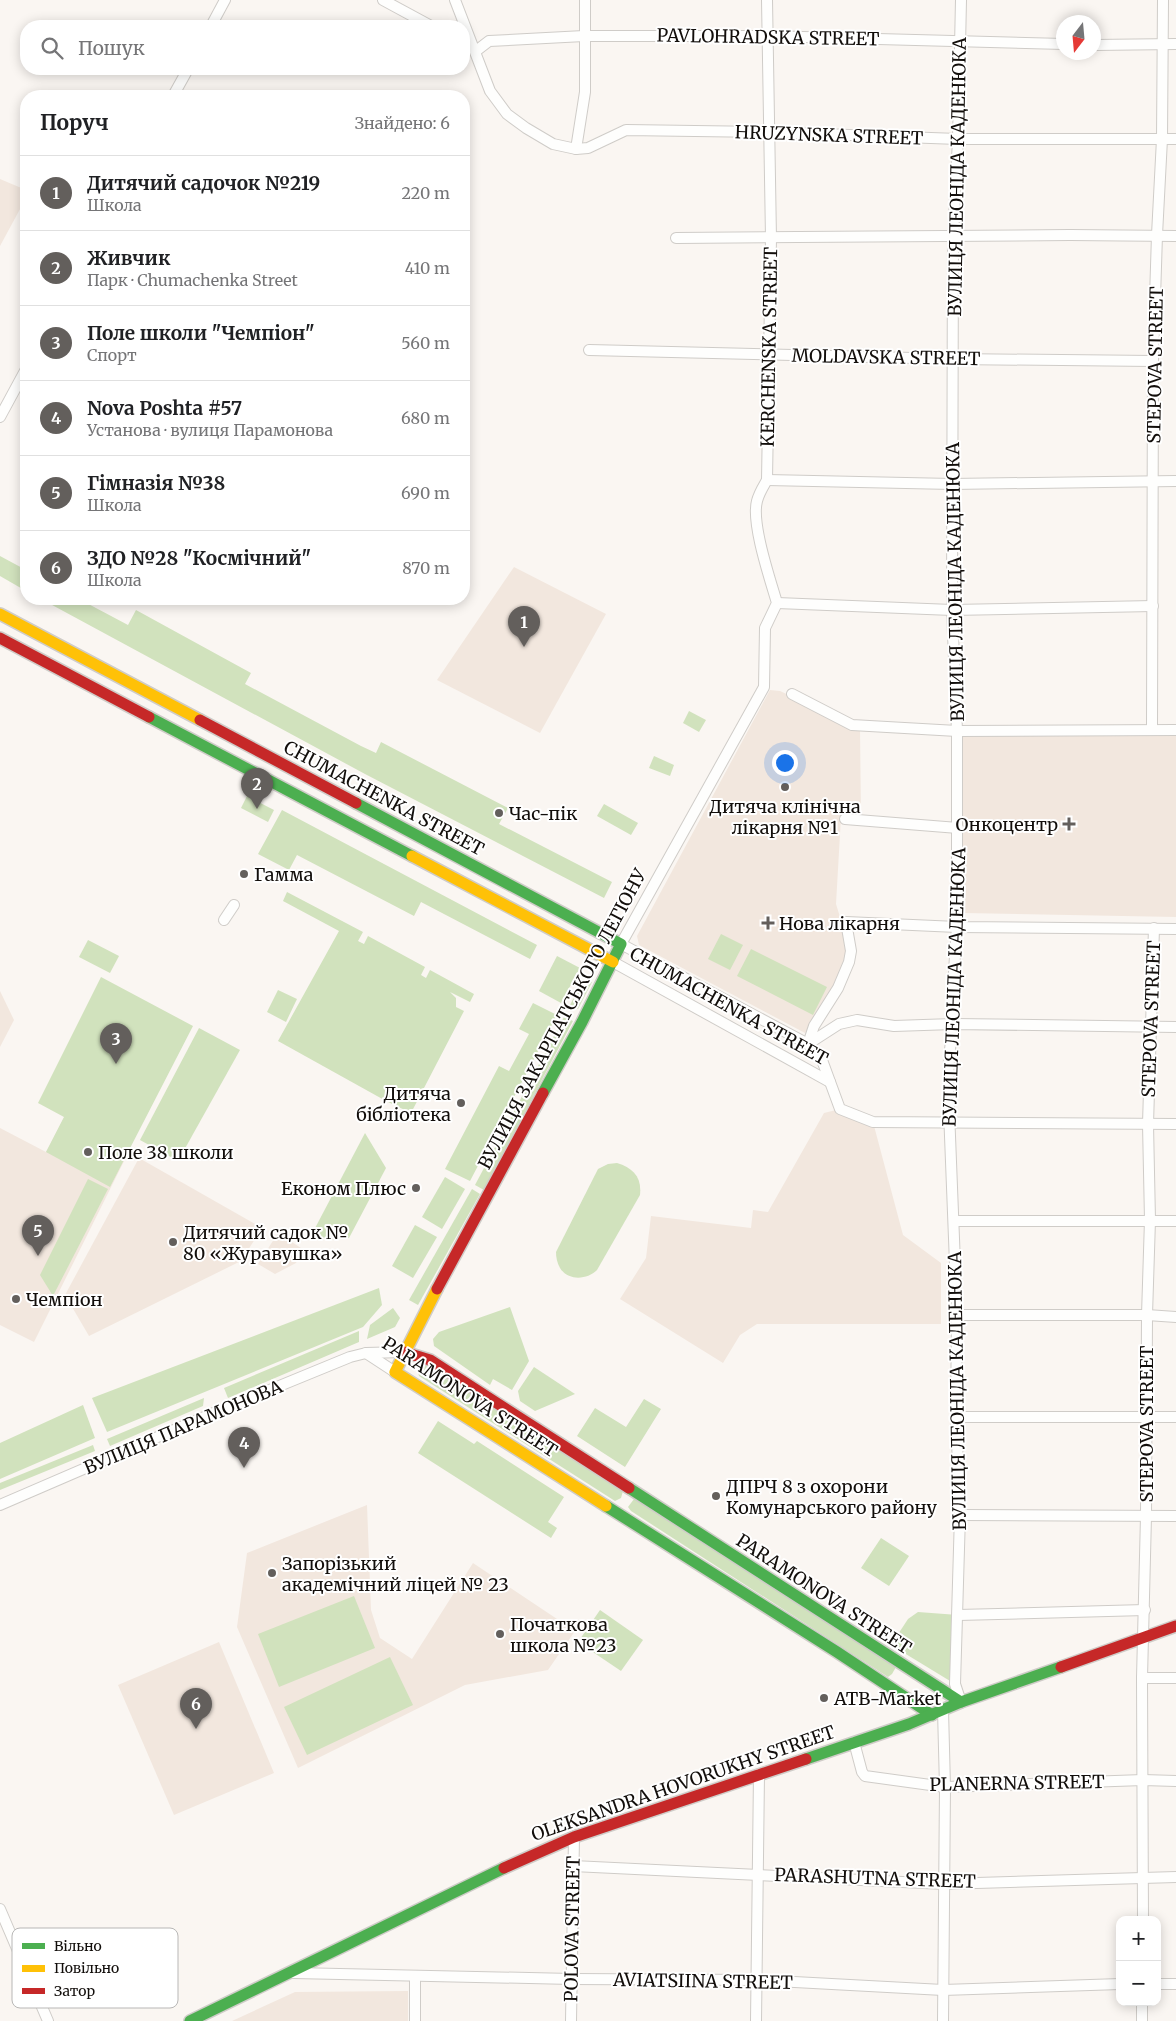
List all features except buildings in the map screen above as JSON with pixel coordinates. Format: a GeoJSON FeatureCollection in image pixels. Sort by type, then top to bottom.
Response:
{"type":"FeatureCollection","features":[{"type":"Feature","properties":{"kind":"street"},"geometry":{"type":"LineString","coordinates":[[213,20],[225,0]]}},
{"type":"Feature","properties":{"kind":"street"},"geometry":{"type":"LineString","coordinates":[[383,0],[420,20]]}},
{"type":"Feature","properties":{"kind":"street"},"geometry":{"type":"LineString","coordinates":[[455,0],[463,20]]}},
{"type":"Feature","properties":{"kind":"street"},"geometry":{"type":"LineString","coordinates":[[470,36],[490,92],[507,114],[553,144],[576,149],[586,92],[585,0]]}},
{"type":"Feature","properties":{"kind":"street","name":"KERCHENSKA STREET"},"geometry":{"type":"LineString","coordinates":[[767,0],[766,36],[771,238],[767,480],[757,501],[755,511],[760,542],[777,603]]}},
{"type":"Feature","properties":{"kind":"street","name":"ВУЛИЦЯ ЛЕОНІДА КАДЕНЮКА"},"geometry":{"type":"LineString","coordinates":[[960,0],[961,40],[953,236],[952,484],[952,610],[957,731],[958,828],[957,927],[953,1024],[949,1058],[949,1124],[957,1315],[956,1417],[960,1515],[955,1684],[961,1702]]}},
{"type":"Feature","properties":{"kind":"street","name":"STEPOVA STREET"},"geometry":{"type":"LineString","coordinates":[[1152,729],[1154,361],[1157,236],[1162,139],[1163,0]]}},
{"type":"Feature","properties":{"kind":"street","name":"PAVLOHRADSKA STREET"},"geometry":{"type":"LineString","coordinates":[[476,51],[489,40],[584,36],[766,36],[1056,44]]}},
{"type":"Feature","properties":{"kind":"street"},"geometry":{"type":"LineString","coordinates":[[1101,45],[1176,44]]}},
{"type":"Feature","properties":{"kind":"street"},"geometry":{"type":"LineString","coordinates":[[470,48],[476,51]]}},
{"type":"Feature","properties":{"kind":"street"},"geometry":{"type":"LineString","coordinates":[[176,90],[185,75]]}},
{"type":"Feature","properties":{"kind":"street","name":"HRUZYNSKA STREET"},"geometry":{"type":"LineString","coordinates":[[576,149],[588,148],[626,130],[768,132],[958,139],[1176,139]]}},
{"type":"Feature","properties":{"kind":"street"},"geometry":{"type":"LineString","coordinates":[[676,238],[1176,236]]}},
{"type":"Feature","properties":{"kind":"street","name":"MOLDAVSKA STREET"},"geometry":{"type":"LineString","coordinates":[[589,350],[954,359],[1154,361]]}},
{"type":"Feature","properties":{"kind":"street"},"geometry":{"type":"LineString","coordinates":[[0,417],[20,380]]}},
{"type":"Feature","properties":{"kind":"street"},"geometry":{"type":"LineString","coordinates":[[767,480],[952,484],[1176,481]]}},
{"type":"Feature","properties":{"kind":"street"},"geometry":{"type":"LineString","coordinates":[[777,603],[952,610],[1152,606]]}},
{"type":"Feature","properties":{"kind":"street","name":"ВУЛИЦЯ ЗАКАРПАТСЬКОГО ЛЕГІОНУ"},"geometry":{"type":"LineString","coordinates":[[395,1372],[418,1323],[621,944],[764,686],[765,628],[777,603]]}},
{"type":"Feature","properties":{"kind":"street","name":"CHUMACHENKA STREET"},"geometry":{"type":"LineString","coordinates":[[0,614],[808,1044],[822,1060],[830,1082]]}},
{"type":"Feature","properties":{"kind":"street","name":"CHUMACHENKA STREET"},"geometry":{"type":"LineString","coordinates":[[0,638],[613,962],[830,1082]]}},
{"type":"Feature","properties":{"kind":"street"},"geometry":{"type":"LineString","coordinates":[[792,694],[852,725],[957,731],[1176,730]]}},
{"type":"Feature","properties":{"kind":"street"},"geometry":{"type":"LineString","coordinates":[[844,819],[958,828]]}},
{"type":"Feature","properties":{"kind":"street"},"geometry":{"type":"LineString","coordinates":[[224,920],[234,905]]}},
{"type":"Feature","properties":{"kind":"street"},"geometry":{"type":"LineString","coordinates":[[808,1044],[814,1026],[838,988],[849,962],[851,950],[846,922],[957,927],[1176,929]]}},
{"type":"Feature","properties":{"kind":"street","name":"STEPOVA STREET"},"geometry":{"type":"LineString","coordinates":[[1143,1916],[1142,1678],[1150,1220],[1148,1124],[1154,928]]}},
{"type":"Feature","properties":{"kind":"street"},"geometry":{"type":"LineString","coordinates":[[808,1044],[839,1024],[849,1020],[894,1026],[953,1024],[1176,1027]]}},
{"type":"Feature","properties":{"kind":"street"},"geometry":{"type":"LineString","coordinates":[[830,1082],[840,1109],[873,1122],[1176,1124]]}},
{"type":"Feature","properties":{"kind":"street"},"geometry":{"type":"LineString","coordinates":[[954,1221],[1176,1221]]}},
{"type":"Feature","properties":{"kind":"street"},"geometry":{"type":"LineString","coordinates":[[957,1315],[1147,1315],[1176,1317]]}},
{"type":"Feature","properties":{"kind":"street","name":"PARAMONOVA STREET"},"geometry":{"type":"LineString","coordinates":[[366,1353],[404,1352],[430,1360],[624,1501],[938,1712]]}},
{"type":"Feature","properties":{"kind":"street","name":"PARAMONOVA STREET"},"geometry":{"type":"LineString","coordinates":[[366,1353],[395,1372],[624,1501],[961,1702]]}},
{"type":"Feature","properties":{"kind":"street","name":"ВУЛИЦЯ ПАРАМОНОВА"},"geometry":{"type":"LineString","coordinates":[[0,1505],[224,1408],[350,1357],[366,1353]]}},
{"type":"Feature","properties":{"kind":"street"},"geometry":{"type":"LineString","coordinates":[[956,1417],[1176,1417]]}},
{"type":"Feature","properties":{"kind":"street"},"geometry":{"type":"LineString","coordinates":[[960,1515],[1176,1516]]}},
{"type":"Feature","properties":{"kind":"street"},"geometry":{"type":"LineString","coordinates":[[958,1615],[1144,1610]]}},
{"type":"Feature","properties":{"kind":"street","name":"OLEKSANDRA HOVORUKHY STREET"},"geometry":{"type":"LineString","coordinates":[[190,2021],[286,1973],[420,1910],[492,1873],[574,1837],[854,1742],[1176,1626]]}},
{"type":"Feature","properties":{"kind":"street"},"geometry":{"type":"LineString","coordinates":[[1142,1678],[1176,1678]]}},
{"type":"Feature","properties":{"kind":"street"},"geometry":{"type":"LineString","coordinates":[[938,1712],[945,1787],[943,2021]]}},
{"type":"Feature","properties":{"kind":"street","name":"PLANERNA STREET"},"geometry":{"type":"LineString","coordinates":[[854,1742],[862,1772],[865,1776],[945,1787],[1143,1780],[1176,1781]]}},
{"type":"Feature","properties":{"kind":"street"},"geometry":{"type":"LineString","coordinates":[[756,2021],[760,1774]]}},
{"type":"Feature","properties":{"kind":"street","name":"POLOVA STREET"},"geometry":{"type":"LineString","coordinates":[[571,2021],[574,1837]]}},
{"type":"Feature","properties":{"kind":"street","name":"PARASHUTNA STREET"},"geometry":{"type":"LineString","coordinates":[[573,1866],[758,1873],[944,1884],[1144,1877],[1176,1878]]}},
{"type":"Feature","properties":{"kind":"street"},"geometry":{"type":"LineString","coordinates":[[0,1909],[12,1937]]}},
{"type":"Feature","properties":{"kind":"street","name":"AVIATSIINA STREET"},"geometry":{"type":"LineString","coordinates":[[286,1973],[572,1979],[757,1980],[943,1990],[1116,1984]]}},
{"type":"Feature","properties":{"kind":"street"},"geometry":{"type":"LineString","coordinates":[[415,1976],[415,2021]]}},
{"type":"Feature","properties":{"kind":"street"},"geometry":{"type":"LineString","coordinates":[[1161,1984],[1176,1984]]}},
{"type":"Feature","properties":{"kind":"street"},"geometry":{"type":"LineString","coordinates":[[1142,2006],[1142,2021]]}},
{"type":"Feature","properties":{"kind":"street"},"geometry":{"type":"LineString","coordinates":[[42,2008],[48,2021]]}},
{"type":"Feature","properties":{"kind":"shaded area"},"geometry":{"type":"Polygon","coordinates":[[[0,179],[20,187],[20,209],[0,246],[0,179]]]}},
{"type":"Feature","properties":{"kind":"shaded area"},"geometry":{"type":"Polygon","coordinates":[[[514,567],[606,614],[540,733],[437,680],[514,567]]]}},
{"type":"Feature","properties":{"kind":"shaded area"},"geometry":{"type":"Polygon","coordinates":[[[770,690],[780,691],[860,728],[861,818],[841,817],[836,904],[848,943],[839,979],[805,1033],[639,945],[637,936],[770,690]]]}},
{"type":"Feature","properties":{"kind":"shaded area","name":"Онкоцентр"},"geometry":{"type":"Polygon","coordinates":[[[963,735],[1176,736],[1176,917],[963,913],[963,735]]]}},
{"type":"Feature","properties":{"kind":"shaded area"},"geometry":{"type":"Polygon","coordinates":[[[0,991],[14,1020],[0,1047],[0,991]]]}},
{"type":"Feature","properties":{"kind":"shaded area"},"geometry":{"type":"Polygon","coordinates":[[[840,1109],[873,1122],[903,1235],[941,1263],[941,1324],[757,1324],[740,1335],[723,1363],[620,1299],[646,1258],[651,1216],[751,1228],[753,1210],[768,1212],[824,1113],[840,1109]]]}},
{"type":"Feature","properties":{"kind":"shaded area"},"geometry":{"type":"Polygon","coordinates":[[[65,1116],[129,1151],[34,1342],[0,1325],[0,1128],[46,1152],[65,1116]]]}},
{"type":"Feature","properties":{"kind":"shaded area","name":"Дитячий садок № 80 «Журавушка»"},"geometry":{"type":"Polygon","coordinates":[[[139,1158],[262,1228],[241,1261],[89,1336],[65,1295],[139,1158]]]}},
{"type":"Feature","properties":{"kind":"shaded area"},"geometry":{"type":"Polygon","coordinates":[[[278,1233],[304,1250],[296,1263],[275,1274],[258,1264],[278,1233]]]}},
{"type":"Feature","properties":{"kind":"shaded area","name":"Початкова школа №23"},"geometry":{"type":"Polygon","coordinates":[[[367,1505],[371,1610],[380,1638],[412,1659],[473,1563],[575,1631],[548,1670],[465,1685],[298,1768],[237,1627],[247,1553],[367,1505]]]}},
{"type":"Feature","properties":{"kind":"shaded area"},"geometry":{"type":"Polygon","coordinates":[[[219,1642],[274,1773],[174,1815],[118,1685],[219,1642]]]}},
{"type":"Feature","properties":{"kind":"shaded area"},"geometry":{"type":"Polygon","coordinates":[[[408,1991],[408,2021],[232,2021],[295,1992],[408,1991]]]}},
{"type":"Feature","properties":{"kind":"green space"},"geometry":{"type":"Polygon","coordinates":[[[0,556],[20,567],[20,588],[0,576],[0,556]]]}},
{"type":"Feature","properties":{"kind":"green space"},"geometry":{"type":"Polygon","coordinates":[[[52,605],[90,605],[128,625],[136,610],[251,673],[245,684],[361,746],[376,753],[381,742],[508,808],[499,824],[612,882],[604,898],[365,774],[52,605]]]}},
{"type":"Feature","properties":{"kind":"green space"},"geometry":{"type":"Polygon","coordinates":[[[689,711],[706,720],[699,732],[683,723],[689,711]]]}},
{"type":"Feature","properties":{"kind":"green space"},"geometry":{"type":"Polygon","coordinates":[[[654,756],[674,765],[670,776],[649,768],[654,756]]]}},
{"type":"Feature","properties":{"kind":"green space"},"geometry":{"type":"Polygon","coordinates":[[[247,796],[274,810],[268,822],[241,808],[247,796]]]}},
{"type":"Feature","properties":{"kind":"green space"},"geometry":{"type":"Polygon","coordinates":[[[604,804],[638,823],[631,835],[597,816],[604,804]]]}},
{"type":"Feature","properties":{"kind":"green space"},"geometry":{"type":"Polygon","coordinates":[[[282,810],[537,945],[530,959],[421,902],[414,916],[297,855],[289,870],[258,854],[282,810]]]}},
{"type":"Feature","properties":{"kind":"green space"},"geometry":{"type":"Polygon","coordinates":[[[287,892],[363,932],[358,941],[364,944],[368,936],[425,967],[421,975],[426,978],[430,970],[474,994],[470,1002],[450,992],[456,998],[456,1007],[464,1011],[411,1113],[278,1041],[339,931],[283,901],[287,892]]]}},
{"type":"Feature","properties":{"kind":"green space"},"geometry":{"type":"Polygon","coordinates":[[[721,934],[743,945],[730,970],[708,959],[721,934]]]}},
{"type":"Feature","properties":{"kind":"green space"},"geometry":{"type":"Polygon","coordinates":[[[88,940],[119,956],[110,973],[79,957],[88,940]]]}},
{"type":"Feature","properties":{"kind":"green space"},"geometry":{"type":"Polygon","coordinates":[[[751,949],[827,987],[813,1015],[737,976],[751,949]]]}},
{"type":"Feature","properties":{"kind":"green space"},"geometry":{"type":"Polygon","coordinates":[[[557,956],[580,968],[561,1003],[539,991],[557,956]]]}},
{"type":"Feature","properties":{"kind":"green space"},"geometry":{"type":"Polygon","coordinates":[[[101,977],[193,1026],[110,1187],[46,1152],[64,1117],[38,1103],[101,977]]]}},
{"type":"Feature","properties":{"kind":"green space"},"geometry":{"type":"Polygon","coordinates":[[[584,978],[592,982],[578,1009],[570,1005],[584,978]]]}},
{"type":"Feature","properties":{"kind":"green space"},"geometry":{"type":"Polygon","coordinates":[[[278,990],[297,999],[286,1022],[267,1012],[278,990]]]}},
{"type":"Feature","properties":{"kind":"green space"},"geometry":{"type":"Polygon","coordinates":[[[533,1003],[557,1015],[470,1181],[445,1169],[499,1066],[509,1071],[529,1034],[519,1029],[533,1003]]]}},
{"type":"Feature","properties":{"kind":"green space"},"geometry":{"type":"Polygon","coordinates":[[[564,1017],[573,1021],[484,1190],[475,1185],[564,1017]]]}},
{"type":"Feature","properties":{"kind":"green space"},"geometry":{"type":"Polygon","coordinates":[[[199,1028],[240,1050],[178,1161],[140,1140],[199,1028]]]}},
{"type":"Feature","properties":{"kind":"green space"},"geometry":{"type":"Polygon","coordinates":[[[365,1133],[386,1168],[349,1238],[328,1240],[313,1232],[365,1133]]]}},
{"type":"Feature","properties":{"kind":"green space"},"geometry":{"type":"Polygon","coordinates":[[[617,1163],[628,1168],[638,1178],[640,1195],[597,1270],[588,1276],[578,1278],[568,1275],[559,1266],[556,1252],[598,1169],[608,1164],[617,1163]]]}},
{"type":"Feature","properties":{"kind":"green space"},"geometry":{"type":"Polygon","coordinates":[[[445,1177],[465,1189],[442,1229],[422,1217],[445,1177]]]}},
{"type":"Feature","properties":{"kind":"green space"},"geometry":{"type":"Polygon","coordinates":[[[88,1179],[108,1189],[53,1296],[40,1275],[88,1179]]]}},
{"type":"Feature","properties":{"kind":"green space"},"geometry":{"type":"Polygon","coordinates":[[[472,1189],[480,1194],[418,1305],[409,1300],[472,1189]]]}},
{"type":"Feature","properties":{"kind":"green space"},"geometry":{"type":"Polygon","coordinates":[[[415,1225],[437,1237],[413,1278],[392,1266],[415,1225]]]}},
{"type":"Feature","properties":{"kind":"green space"},"geometry":{"type":"Polygon","coordinates":[[[379,1288],[382,1305],[363,1327],[107,1432],[92,1398],[379,1288]]]}},
{"type":"Feature","properties":{"kind":"green space"},"geometry":{"type":"Polygon","coordinates":[[[510,1307],[529,1361],[512,1390],[493,1379],[490,1385],[434,1346],[433,1339],[439,1332],[510,1307]]]}},
{"type":"Feature","properties":{"kind":"green space"},"geometry":{"type":"Polygon","coordinates":[[[393,1308],[400,1318],[395,1327],[367,1339],[370,1325],[393,1308]]]}},
{"type":"Feature","properties":{"kind":"green space"},"geometry":{"type":"Polygon","coordinates":[[[359,1331],[359,1342],[228,1398],[224,1388],[359,1331]]]}},
{"type":"Feature","properties":{"kind":"green space"},"geometry":{"type":"Polygon","coordinates":[[[421,1366],[426,1366],[623,1491],[621,1498],[615,1501],[419,1376],[418,1372],[421,1366]]]}},
{"type":"Feature","properties":{"kind":"green space"},"geometry":{"type":"Polygon","coordinates":[[[534,1367],[575,1394],[535,1411],[520,1401],[518,1391],[534,1367]]]}},
{"type":"Feature","properties":{"kind":"green space"},"geometry":{"type":"Polygon","coordinates":[[[204,1398],[203,1406],[110,1446],[107,1439],[204,1398]]]}},
{"type":"Feature","properties":{"kind":"green space"},"geometry":{"type":"Polygon","coordinates":[[[644,1399],[661,1409],[625,1467],[577,1436],[595,1408],[626,1427],[644,1399]]]}},
{"type":"Feature","properties":{"kind":"green space"},"geometry":{"type":"Polygon","coordinates":[[[83,1405],[95,1438],[0,1479],[0,1443],[83,1405]]]}},
{"type":"Feature","properties":{"kind":"green space"},"geometry":{"type":"Polygon","coordinates":[[[438,1421],[474,1444],[477,1441],[564,1497],[548,1522],[557,1528],[551,1538],[418,1453],[438,1421]]]}},
{"type":"Feature","properties":{"kind":"green space"},"geometry":{"type":"Polygon","coordinates":[[[93,1445],[95,1451],[0,1490],[0,1483],[93,1445]]]}},
{"type":"Feature","properties":{"kind":"green space"},"geometry":{"type":"Polygon","coordinates":[[[634,1499],[896,1667],[892,1674],[888,1677],[631,1511],[628,1507],[634,1499]]]}},
{"type":"Feature","properties":{"kind":"green space"},"geometry":{"type":"Polygon","coordinates":[[[881,1538],[909,1556],[889,1586],[861,1568],[881,1538]]]}},
{"type":"Feature","properties":{"kind":"green space"},"geometry":{"type":"Polygon","coordinates":[[[354,1596],[375,1648],[279,1687],[258,1634],[354,1596]]]}},
{"type":"Feature","properties":{"kind":"green space"},"geometry":{"type":"Polygon","coordinates":[[[600,1610],[643,1640],[621,1671],[578,1642],[600,1610]]]}},
{"type":"Feature","properties":{"kind":"green space"},"geometry":{"type":"Polygon","coordinates":[[[918,1612],[958,1615],[955,1684],[891,1645],[908,1619],[918,1612]]]}},
{"type":"Feature","properties":{"kind":"green space"},"geometry":{"type":"Polygon","coordinates":[[[390,1657],[413,1705],[307,1755],[284,1707],[390,1657]]]}},
{"type":"Feature","properties":{"kind":"traffic: fast"},"geometry":{"type":"LineString","coordinates":[[149,717],[412,856]]}},
{"type":"Feature","properties":{"kind":"traffic: fast"},"geometry":{"type":"LineString","coordinates":[[356,803],[621,944],[582,1022],[543,1093]]}},
{"type":"Feature","properties":{"kind":"traffic: fast"},"geometry":{"type":"LineString","coordinates":[[629,1488],[961,1702]]}},
{"type":"Feature","properties":{"kind":"traffic: fast"},"geometry":{"type":"LineString","coordinates":[[606,1506],[837,1652],[932,1715]]}},
{"type":"Feature","properties":{"kind":"traffic: fast"},"geometry":{"type":"LineString","coordinates":[[806,1759],[909,1724],[961,1702],[1061,1667]]}},
{"type":"Feature","properties":{"kind":"traffic: fast"},"geometry":{"type":"LineString","coordinates":[[190,2021],[504,1868]]}},
{"type":"Feature","properties":{"kind":"traffic: slow"},"geometry":{"type":"LineString","coordinates":[[0,614],[200,720]]}},
{"type":"Feature","properties":{"kind":"traffic: slow"},"geometry":{"type":"LineString","coordinates":[[412,856],[613,962]]}},
{"type":"Feature","properties":{"kind":"traffic: slow"},"geometry":{"type":"LineString","coordinates":[[437,1289],[395,1372],[606,1506]]}},
{"type":"Feature","properties":{"kind":"traffic: jam"},"geometry":{"type":"LineString","coordinates":[[0,638],[149,717]]}},
{"type":"Feature","properties":{"kind":"traffic: jam"},"geometry":{"type":"LineString","coordinates":[[200,720],[356,803]]}},
{"type":"Feature","properties":{"kind":"traffic: jam"},"geometry":{"type":"LineString","coordinates":[[437,1289],[543,1093]]}},
{"type":"Feature","properties":{"kind":"traffic: jam"},"geometry":{"type":"LineString","coordinates":[[404,1352],[430,1360],[629,1488]]}},
{"type":"Feature","properties":{"kind":"traffic: jam"},"geometry":{"type":"LineString","coordinates":[[1061,1667],[1176,1626]]}},
{"type":"Feature","properties":{"kind":"traffic: jam"},"geometry":{"type":"LineString","coordinates":[[504,1868],[574,1837],[806,1759]]}},
{"type":"Feature","properties":{"kind":"place","name":"Дитячий садочок №219"},"geometry":{"type":"Point","coordinates":[524,647]}},
{"type":"Feature","properties":{"kind":"place","name":"Дитяча клінічна лікарня №1"},"geometry":{"type":"Point","coordinates":[785,787]}},
{"type":"Feature","properties":{"kind":"place","name":"Живчик"},"geometry":{"type":"Point","coordinates":[257,809]}},
{"type":"Feature","properties":{"kind":"place","name":"Час-пік"},"geometry":{"type":"Point","coordinates":[499,813]}},
{"type":"Feature","properties":{"kind":"place","name":"Онкоцентр"},"geometry":{"type":"Point","coordinates":[1069,824]}},
{"type":"Feature","properties":{"kind":"place","name":"Гамма"},"geometry":{"type":"Point","coordinates":[244,874]}},
{"type":"Feature","properties":{"kind":"place","name":"Нова лікарня"},"geometry":{"type":"Point","coordinates":[768,923]}},
{"type":"Feature","properties":{"kind":"place","name":"Поле школи \"Чемпіон\""},"geometry":{"type":"Point","coordinates":[116,1064]}},
{"type":"Feature","properties":{"kind":"place","name":"Дитяча бібліотека"},"geometry":{"type":"Point","coordinates":[461,1103]}},
{"type":"Feature","properties":{"kind":"place","name":"Поле 38 школи"},"geometry":{"type":"Point","coordinates":[88,1152]}},
{"type":"Feature","properties":{"kind":"place","name":"Економ Плюс"},"geometry":{"type":"Point","coordinates":[416,1188]}},
{"type":"Feature","properties":{"kind":"place","name":"Дитячий садок № 80 «Журавушка»"},"geometry":{"type":"Point","coordinates":[173,1242]}},
{"type":"Feature","properties":{"kind":"place","name":"Гімназія №38"},"geometry":{"type":"Point","coordinates":[38,1256]}},
{"type":"Feature","properties":{"kind":"place","name":"Чемпіон"},"geometry":{"type":"Point","coordinates":[16,1299]}},
{"type":"Feature","properties":{"kind":"place","name":"Nova Poshta #57"},"geometry":{"type":"Point","coordinates":[244,1468]}},
{"type":"Feature","properties":{"kind":"place","name":"ДПРЧ 8 з охорони Комунарського району"},"geometry":{"type":"Point","coordinates":[716,1496]}},
{"type":"Feature","properties":{"kind":"place","name":"Запорізький академічний ліцей № 23"},"geometry":{"type":"Point","coordinates":[272,1573]}},
{"type":"Feature","properties":{"kind":"place","name":"Початкова школа №23"},"geometry":{"type":"Point","coordinates":[500,1634]}},
{"type":"Feature","properties":{"kind":"place","name":"ATB-Market"},"geometry":{"type":"Point","coordinates":[824,1698]}},
{"type":"Feature","properties":{"kind":"place","name":"ЗДО №28 \"Космічний\""},"geometry":{"type":"Point","coordinates":[196,1729]}}]}
